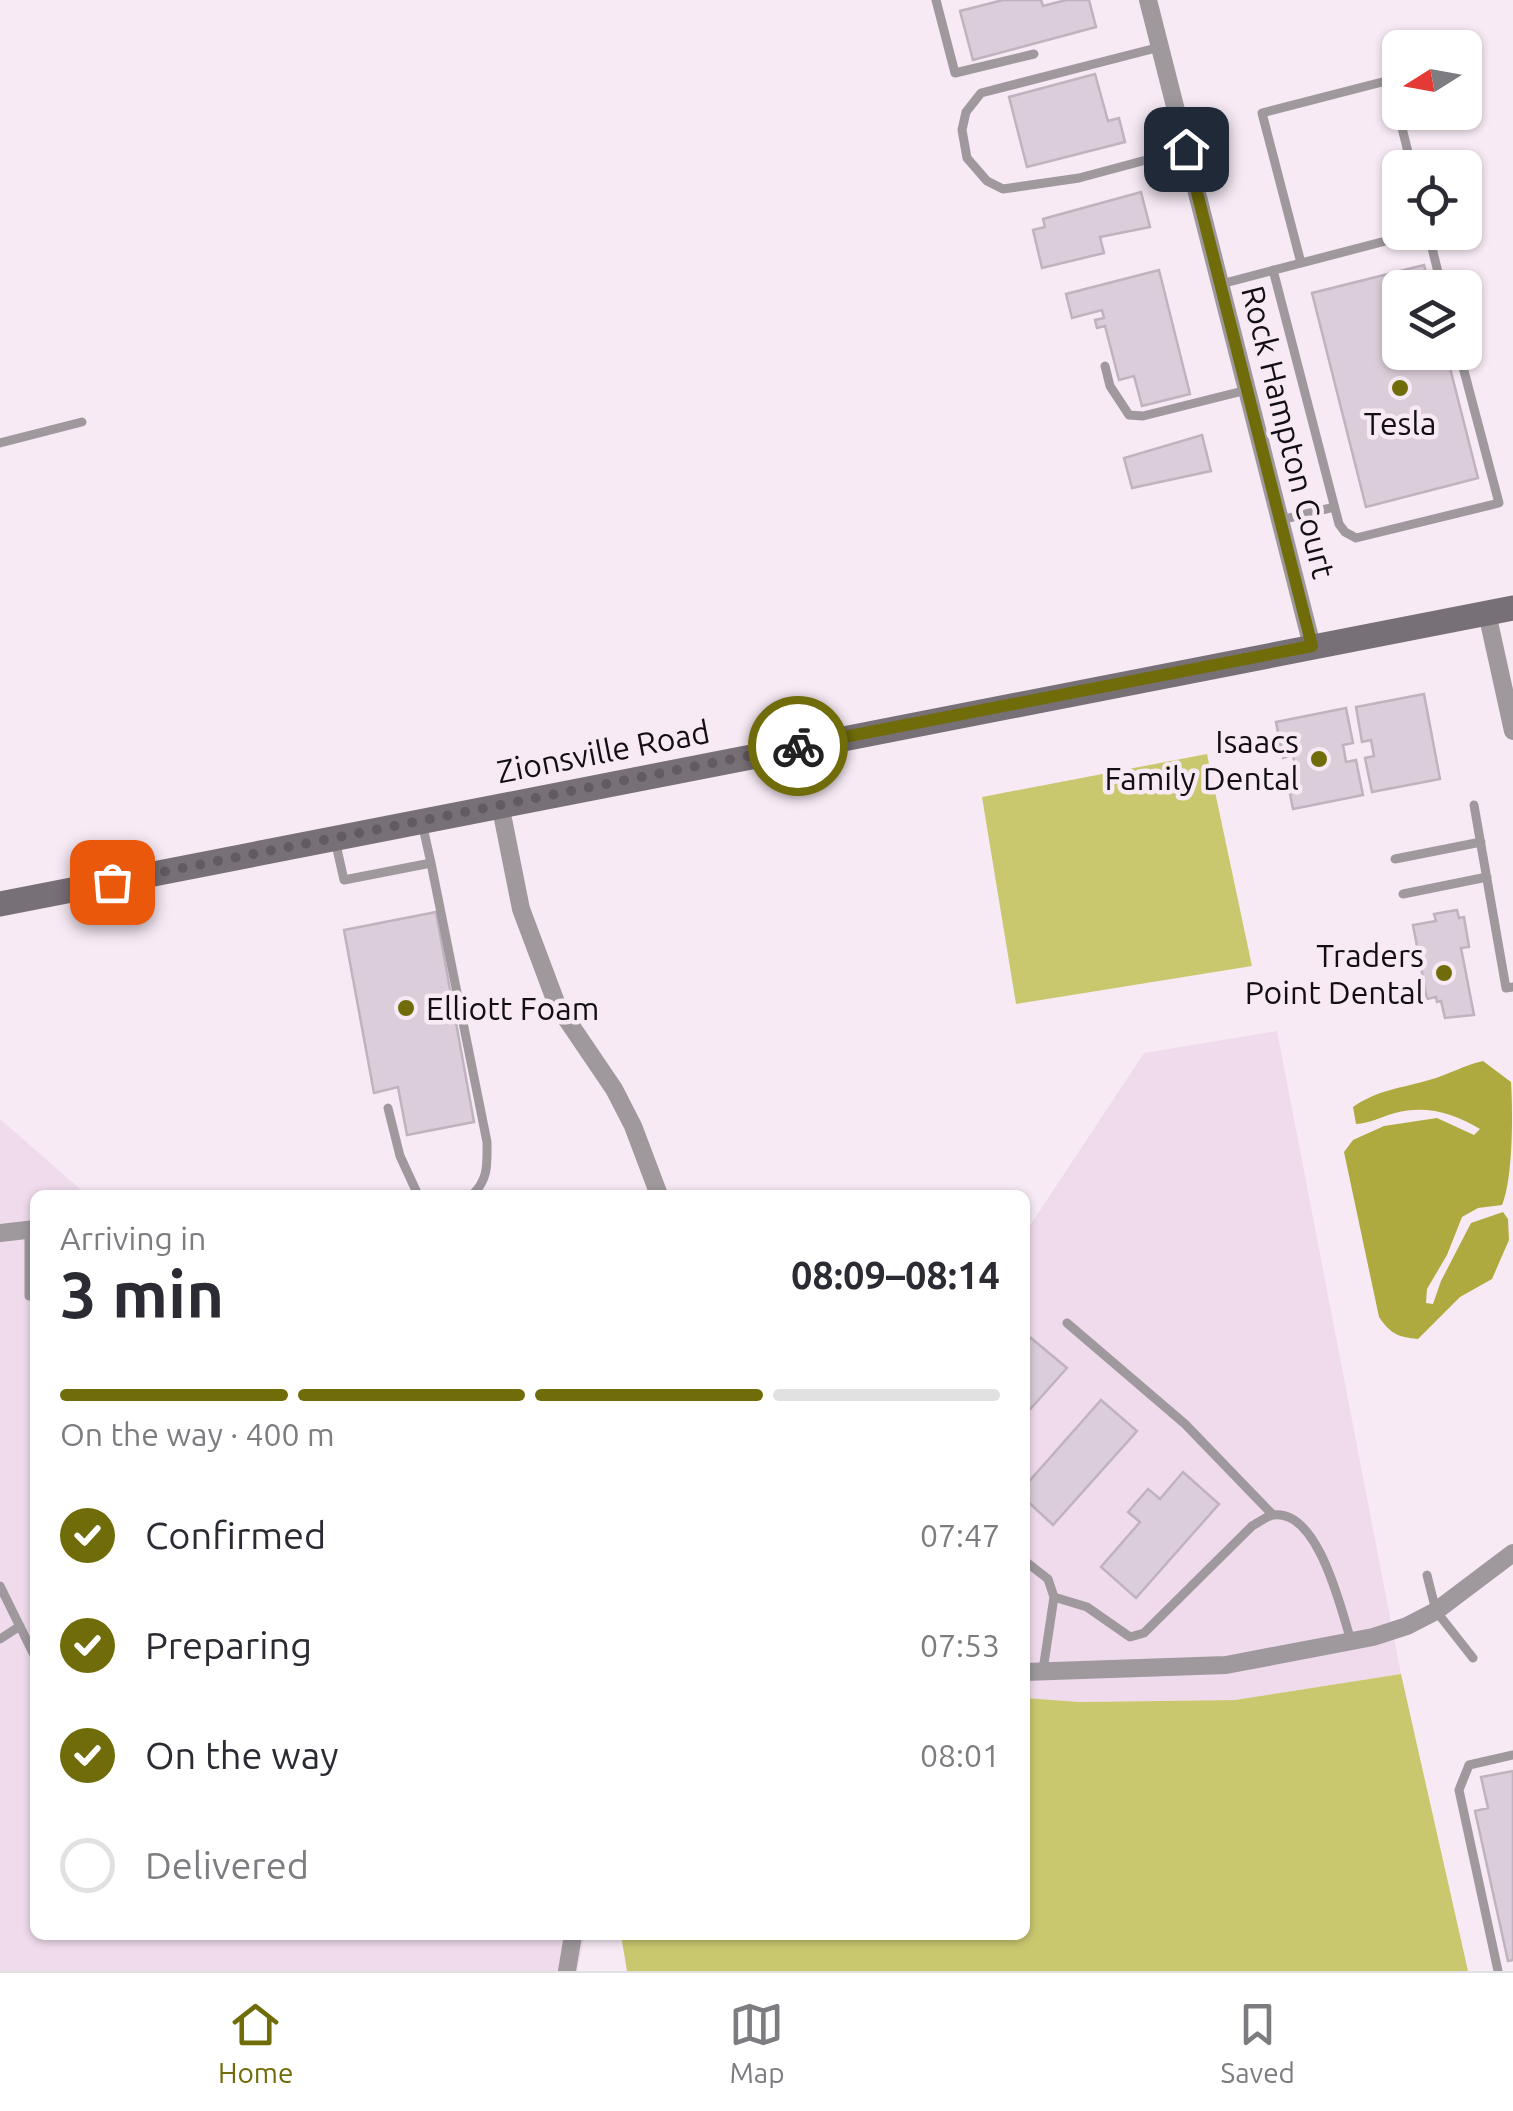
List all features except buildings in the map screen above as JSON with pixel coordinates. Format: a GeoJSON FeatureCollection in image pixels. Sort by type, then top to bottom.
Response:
{"type":"FeatureCollection","features":[{"type":"Feature","properties":{"kind":"main road","name":"Zionsville Road"},"geometry":{"type":"LineString","coordinates":[[0,904],[1500,611]]}},
{"type":"Feature","properties":{"kind":"street","name":"Rock Hampton Court"},"geometry":{"type":"LineString","coordinates":[[1148,0],[1312,646]]}},
{"type":"Feature","properties":{"kind":"street"},"geometry":{"type":"LineString","coordinates":[[1500,611],[1513,731]]}},
{"type":"Feature","properties":{"kind":"street"},"geometry":{"type":"LineString","coordinates":[[500,804],[521,908],[557,1005],[614,1089],[633,1126],[656,1190]]}},
{"type":"Feature","properties":{"kind":"street"},"geometry":{"type":"LineString","coordinates":[[0,1233],[30,1229]]}},
{"type":"Feature","properties":{"kind":"street"},"geometry":{"type":"LineString","coordinates":[[1034,1672],[1226,1666],[1351,1641],[1407,1626],[1436,1611],[1513,1553]]}},
{"type":"Feature","properties":{"kind":"street"},"geometry":{"type":"LineString","coordinates":[[567,1971],[573,1940]]}},
{"type":"Feature","properties":{"kind":"lane"},"geometry":{"type":"LineString","coordinates":[[936,0],[955,72],[1034,54]]}},
{"type":"Feature","properties":{"kind":"lane"},"geometry":{"type":"LineString","coordinates":[[1160,46],[981,93],[966,112],[962,130],[967,158],[987,181],[1003,189],[1079,178],[1186,149]]}},
{"type":"Feature","properties":{"kind":"lane"},"geometry":{"type":"LineString","coordinates":[[1302,264],[1262,113],[1390,80],[1408,150]]}},
{"type":"Feature","properties":{"kind":"lane"},"geometry":{"type":"LineString","coordinates":[[1221,284],[1382,242]]}},
{"type":"Feature","properties":{"kind":"lane"},"geometry":{"type":"LineString","coordinates":[[1273,270],[1339,524],[1356,538],[1499,503],[1464,370]]}},
{"type":"Feature","properties":{"kind":"lane"},"geometry":{"type":"LineString","coordinates":[[1105,366],[1110,386],[1129,415],[1143,416],[1247,390]]}},
{"type":"Feature","properties":{"kind":"lane"},"geometry":{"type":"LineString","coordinates":[[0,443],[82,422]]}},
{"type":"Feature","properties":{"kind":"lane"},"geometry":{"type":"LineString","coordinates":[[1280,520],[1334,507]]}},
{"type":"Feature","properties":{"kind":"lane"},"geometry":{"type":"LineString","coordinates":[[1474,804],[1506,988],[1513,986]]}},
{"type":"Feature","properties":{"kind":"lane"},"geometry":{"type":"LineString","coordinates":[[421,820],[487,1142],[488,1173],[478,1190]]}},
{"type":"Feature","properties":{"kind":"lane"},"geometry":{"type":"LineString","coordinates":[[335,837],[344,880],[430,863]]}},
{"type":"Feature","properties":{"kind":"lane"},"geometry":{"type":"LineString","coordinates":[[1395,859],[1480,842]]}},
{"type":"Feature","properties":{"kind":"lane"},"geometry":{"type":"LineString","coordinates":[[1403,894],[1486,877]]}},
{"type":"Feature","properties":{"kind":"lane"},"geometry":{"type":"LineString","coordinates":[[388,1108],[404,1169],[415,1190]]}},
{"type":"Feature","properties":{"kind":"lane"},"geometry":{"type":"LineString","coordinates":[[29,1296],[30,1274]]}},
{"type":"Feature","properties":{"kind":"lane"},"geometry":{"type":"LineString","coordinates":[[1066,1323],[1186,1424],[1273,1515],[1294,1519],[1320,1550],[1351,1641]]}},
{"type":"Feature","properties":{"kind":"lane"},"geometry":{"type":"LineString","coordinates":[[1054,1596],[1086,1608],[1130,1637],[1144,1633],[1252,1526],[1273,1515]]}},
{"type":"Feature","properties":{"kind":"lane"},"geometry":{"type":"LineString","coordinates":[[1030,1565],[1048,1579],[1054,1596],[1034,1672]]}},
{"type":"Feature","properties":{"kind":"lane"},"geometry":{"type":"LineString","coordinates":[[1427,1575],[1436,1611],[1473,1658]]}},
{"type":"Feature","properties":{"kind":"lane"},"geometry":{"type":"LineString","coordinates":[[0,1586],[30,1647]]}},
{"type":"Feature","properties":{"kind":"lane"},"geometry":{"type":"LineString","coordinates":[[0,1639],[20,1626]]}},
{"type":"Feature","properties":{"kind":"lane"},"geometry":{"type":"LineString","coordinates":[[1498,1971],[1458,1790],[1469,1764],[1513,1755]]}},
{"type":"Feature","properties":{"kind":"shaded area"},"geometry":{"type":"Polygon","coordinates":[[[1207,754],[1252,966],[1016,1004],[982,797],[1207,754]]]}},
{"type":"Feature","properties":{"kind":"shaded area"},"geometry":{"type":"Polygon","coordinates":[[[1277,1031],[1401,1674],[1235,1700],[1080,1702],[1030,1698],[1030,1225],[1144,1053],[1277,1031]]]}},
{"type":"Feature","properties":{"kind":"shaded area"},"geometry":{"type":"Polygon","coordinates":[[[1483,1061],[1511,1082],[1506,1194],[1502,1205],[1478,1208],[1462,1217],[1447,1255],[1427,1289],[1426,1303],[1433,1304],[1471,1223],[1503,1212],[1508,1219],[1509,1240],[1492,1279],[1460,1297],[1418,1339],[1405,1337],[1379,1317],[1344,1152],[1353,1140],[1384,1126],[1437,1118],[1474,1135],[1480,1129],[1428,1110],[1395,1113],[1356,1124],[1353,1107],[1380,1093],[1483,1061]]]}},
{"type":"Feature","properties":{"kind":"shaded area"},"geometry":{"type":"Polygon","coordinates":[[[0,1119],[81,1190],[30,1190],[30,1940],[584,1940],[577,1971],[0,1971],[0,1119]]]}},
{"type":"Feature","properties":{"kind":"shaded area"},"geometry":{"type":"Polygon","coordinates":[[[1401,1674],[1468,1971],[627,1971],[622,1940],[1030,1940],[1030,1698],[1080,1702],[1235,1700],[1401,1674]]]}},
{"type":"Feature","properties":{"kind":"way so far"},"geometry":{"type":"LineString","coordinates":[[112,882],[798,746]]}},
{"type":"Feature","properties":{"kind":"place","name":"Tesla"},"geometry":{"type":"Point","coordinates":[1400,388]}},
{"type":"Feature","properties":{"kind":"place","name":"Isaacs Family Dental"},"geometry":{"type":"Point","coordinates":[1319,759]}},
{"type":"Feature","properties":{"kind":"place","name":"Traders Point Dental"},"geometry":{"type":"Point","coordinates":[1444,973]}},
{"type":"Feature","properties":{"kind":"place","name":"Elliott Foam"},"geometry":{"type":"Point","coordinates":[406,1008]}},
{"type":"Feature","properties":{"kind":"route"},"geometry":{"type":"LineString","coordinates":[[798,746],[1312,646],[1186,149]]}}]}
